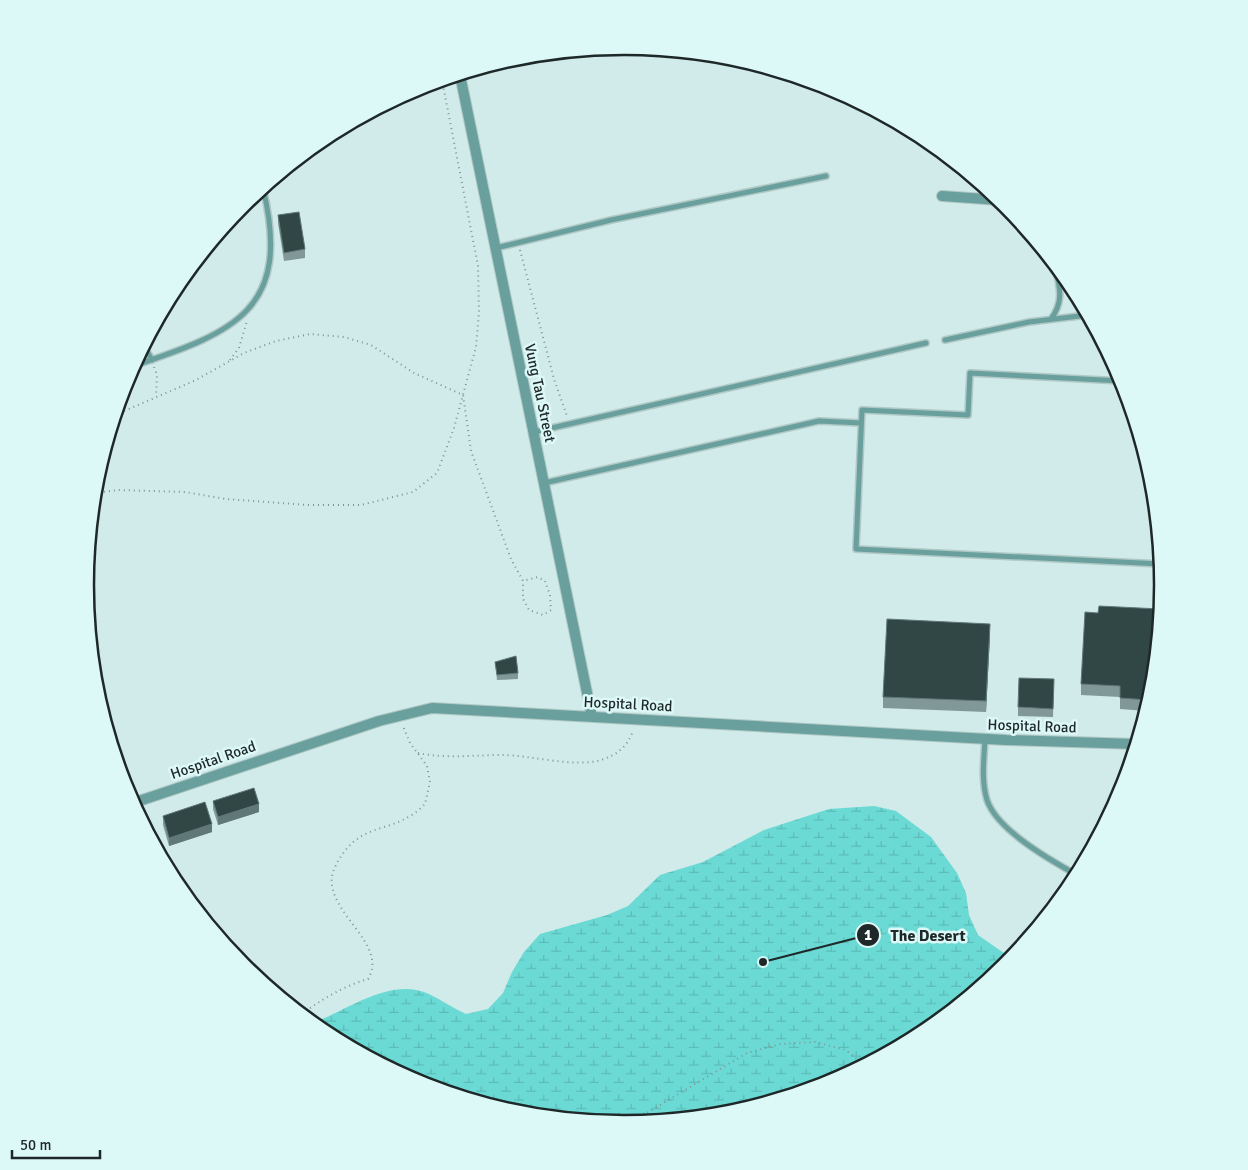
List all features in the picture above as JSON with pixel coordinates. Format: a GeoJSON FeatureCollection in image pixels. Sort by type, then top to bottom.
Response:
{"type":"FeatureCollection","features":[{"type":"Feature","properties":{"kind":"street","name":"Vung Tau Street"},"geometry":{"type":"LineString","coordinates":[[461,81],[592,717]]}},
{"type":"Feature","properties":{"kind":"street"},"geometry":{"type":"LineString","coordinates":[[942,196],[987,199]]}},
{"type":"Feature","properties":{"kind":"street","name":"Hospital Road"},"geometry":{"type":"LineString","coordinates":[[140,801],[399,715],[432,708],[985,739],[1129,744]]}},
{"type":"Feature","properties":{"kind":"lane"},"geometry":{"type":"LineString","coordinates":[[495,248],[611,220],[826,176]]}},
{"type":"Feature","properties":{"kind":"lane"},"geometry":{"type":"LineString","coordinates":[[143,363],[174,352],[223,330],[238,320],[249,309],[264,286],[271,260],[270,236],[264,197]]}},
{"type":"Feature","properties":{"kind":"lane"},"geometry":{"type":"LineString","coordinates":[[1051,319],[1058,309],[1060,301],[1056,279]]}},
{"type":"Feature","properties":{"kind":"lane"},"geometry":{"type":"LineString","coordinates":[[945,340],[1051,319],[1080,316]]}},
{"type":"Feature","properties":{"kind":"lane"},"geometry":{"type":"LineString","coordinates":[[533,432],[926,343]]}},
{"type":"Feature","properties":{"kind":"lane"},"geometry":{"type":"LineString","coordinates":[[148,353],[152,360]]}},
{"type":"Feature","properties":{"kind":"lane"},"geometry":{"type":"LineString","coordinates":[[1113,381],[970,373],[968,416],[862,410],[856,549],[1153,564]]}},
{"type":"Feature","properties":{"kind":"lane"},"geometry":{"type":"LineString","coordinates":[[544,483],[819,421],[861,423]]}},
{"type":"Feature","properties":{"kind":"lane"},"geometry":{"type":"LineString","coordinates":[[985,739],[982,775],[987,801],[1002,822],[1042,855],[1070,871]]}},
{"type":"Feature","properties":{"kind":"path"},"geometry":{"type":"LineString","coordinates":[[103,492],[118,490],[185,492],[245,500],[308,505],[362,505],[412,492],[437,473],[454,428],[476,347],[479,312],[478,266],[443,87]]}},
{"type":"Feature","properties":{"kind":"path"},"geometry":{"type":"LineString","coordinates":[[518,242],[554,379],[569,423]]}},
{"type":"Feature","properties":{"kind":"path"},"geometry":{"type":"LineString","coordinates":[[230,361],[244,334],[249,309]]}},
{"type":"Feature","properties":{"kind":"path"},"geometry":{"type":"LineString","coordinates":[[123,411],[196,380],[230,361],[276,341],[310,334],[344,337],[371,345],[414,373],[463,395]]}},
{"type":"Feature","properties":{"kind":"path"},"geometry":{"type":"LineString","coordinates":[[152,360],[157,375],[156,396]]}},
{"type":"Feature","properties":{"kind":"path"},"geometry":{"type":"LineString","coordinates":[[463,395],[471,451],[511,559],[523,580],[523,599],[529,610],[544,615],[551,610],[550,595],[545,580],[538,577],[523,580]]}},
{"type":"Feature","properties":{"kind":"path"},"geometry":{"type":"LineString","coordinates":[[308,1010],[353,984],[368,979],[372,972],[371,955],[365,941],[339,905],[332,887],[332,875],[338,860],[351,843],[368,831],[410,817],[425,804],[430,782],[427,766],[410,743],[399,715]]}},
{"type":"Feature","properties":{"kind":"path"},"geometry":{"type":"LineString","coordinates":[[418,753],[440,757],[503,755],[562,762],[600,761],[621,752],[629,740],[634,719]]}},
{"type":"Feature","properties":{"kind":"path"},"geometry":{"type":"LineString","coordinates":[[644,1114],[747,1053],[780,1044],[816,1042],[846,1050],[858,1060]]}},
{"type":"Feature","properties":{"kind":"green space"},"geometry":{"type":"Polygon","coordinates":[[[874,806],[896,811],[931,837],[957,873],[966,893],[969,915],[978,935],[1005,954],[947,1005],[918,1026],[889,1044],[827,1075],[761,1097],[727,1105],[659,1114],[589,1114],[521,1105],[454,1087],[421,1075],[390,1060],[359,1044],[321,1020],[369,997],[399,989],[429,994],[466,1014],[488,1009],[503,993],[512,972],[524,952],[540,934],[607,915],[628,906],[660,875],[703,862],[764,830],[829,809],[874,806]]]}},
{"type":"Feature","properties":{"kind":"building"},"geometry":{"type":"Polygon","coordinates":[[[299,212],[305,249],[284,253],[278,215],[299,212]]]}},
{"type":"Feature","properties":{"kind":"building"},"geometry":{"type":"Polygon","coordinates":[[[1099,606],[1153,609],[1149,654],[1141,699],[1120,698],[1120,686],[1081,684],[1085,612],[1098,613],[1099,606]]]}},
{"type":"Feature","properties":{"kind":"building"},"geometry":{"type":"Polygon","coordinates":[[[887,619],[990,624],[986,701],[883,697],[887,619]]]}},
{"type":"Feature","properties":{"kind":"building"},"geometry":{"type":"Polygon","coordinates":[[[516,656],[518,673],[497,675],[495,662],[516,656]]]}},
{"type":"Feature","properties":{"kind":"building"},"geometry":{"type":"Polygon","coordinates":[[[1019,678],[1054,679],[1053,709],[1018,707],[1019,678]]]}},
{"type":"Feature","properties":{"kind":"building"},"geometry":{"type":"Polygon","coordinates":[[[254,788],[259,804],[218,817],[213,801],[254,788]]]}},
{"type":"Feature","properties":{"kind":"building"},"geometry":{"type":"Polygon","coordinates":[[[205,802],[212,824],[169,838],[163,816],[205,802]]]}},
{"type":"Feature","properties":{"kind":"place","name":"The Desert"},"geometry":{"type":"Point","coordinates":[763,962]}}]}
